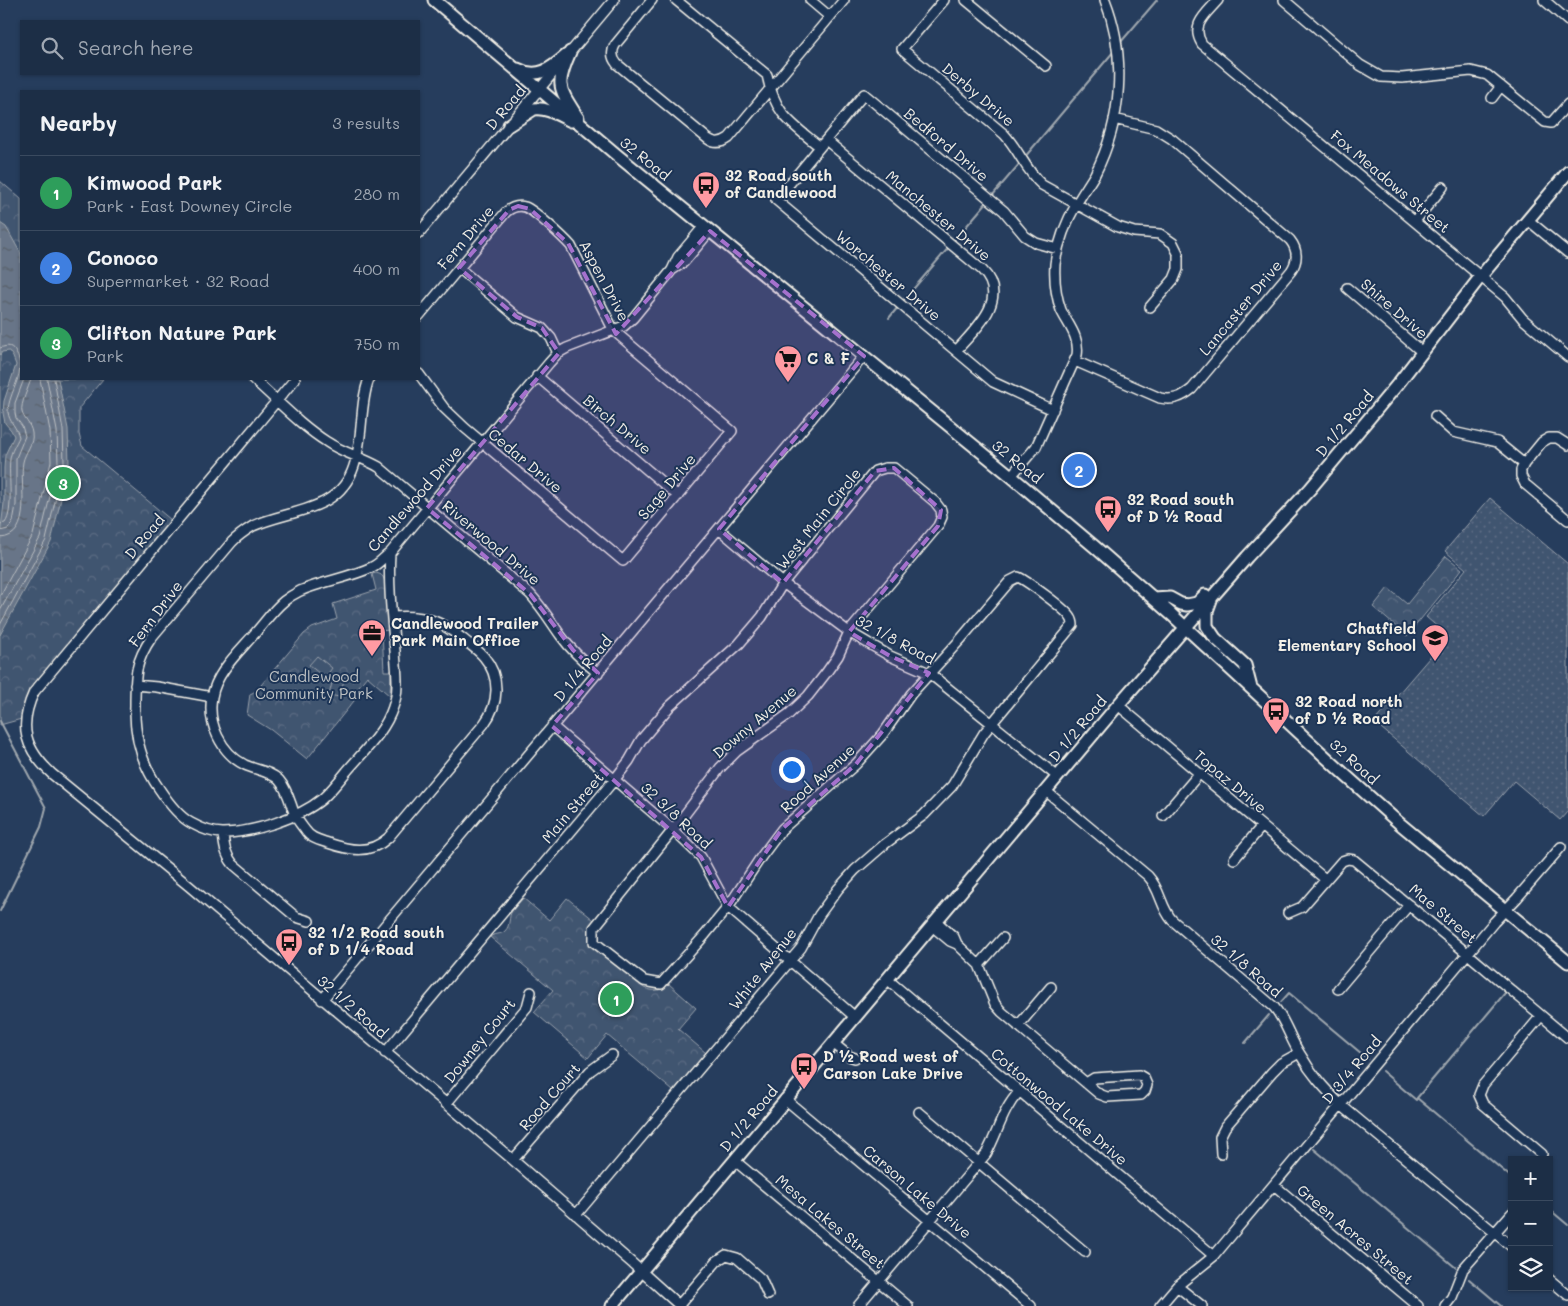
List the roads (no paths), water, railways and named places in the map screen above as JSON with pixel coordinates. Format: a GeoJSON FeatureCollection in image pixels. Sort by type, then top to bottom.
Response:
{"type":"FeatureCollection","features":[{"type":"Feature","properties":{"kind":"main road","name":"32 Road"},"geometry":{"type":"LineString","coordinates":[[434,0],[539,90],[1011,476],[1154,599],[1378,804],[1568,962]]}},
{"type":"Feature","properties":{"kind":"main road"},"geometry":{"type":"LineString","coordinates":[[507,63],[528,73],[541,73],[550,69],[570,52]]}},
{"type":"Feature","properties":{"kind":"main road"},"geometry":{"type":"LineString","coordinates":[[570,52],[560,81],[564,96],[584,127]]}},
{"type":"Feature","properties":{"kind":"main road"},"geometry":{"type":"LineString","coordinates":[[509,125],[538,108],[584,127]]}},
{"type":"Feature","properties":{"kind":"main road","name":"D 1/2 Road"},"geometry":{"type":"LineString","coordinates":[[612,1306],[1118,705],[1227,579],[1316,481],[1397,385],[1480,276],[1568,172]]}},
{"type":"Feature","properties":{"kind":"main road"},"geometry":{"type":"LineString","coordinates":[[1154,599],[1170,598],[1187,605],[1197,603],[1217,583],[1227,579]]}},
{"type":"Feature","properties":{"kind":"main road"},"geometry":{"type":"LineString","coordinates":[[1212,596],[1207,611],[1207,626],[1215,638],[1246,665],[1251,688]]}},
{"type":"Feature","properties":{"kind":"street","name":"D Road"},"geometry":{"type":"LineString","coordinates":[[420,232],[614,0]]}},
{"type":"Feature","properties":{"kind":"street"},"geometry":{"type":"LineString","coordinates":[[652,0],[615,45],[612,52],[613,59],[708,139],[716,142],[726,140],[844,0]]}},
{"type":"Feature","properties":{"kind":"street","name":"Manchester Drive"},"geometry":{"type":"LineString","coordinates":[[676,0],[767,75],[770,89],[784,117],[823,143],[982,270],[989,278],[994,294],[990,309],[956,351]]}},
{"type":"Feature","properties":{"kind":"street"},"geometry":{"type":"LineString","coordinates":[[810,0],[830,17]]}},
{"type":"Feature","properties":{"kind":"street","name":"Derby Drive"},"geometry":{"type":"LineString","coordinates":[[944,0],[902,49],[1004,134],[1017,150],[1036,180],[1123,229],[1160,234],[1173,244],[1179,258],[1176,274],[1150,307]]}},
{"type":"Feature","properties":{"kind":"street"},"geometry":{"type":"LineString","coordinates":[[966,0],[1046,66]]}},
{"type":"Feature","properties":{"kind":"street"},"geometry":{"type":"LineString","coordinates":[[1011,476],[1036,447],[1078,350],[1077,340],[1062,311],[1056,291],[1055,273],[1058,249],[1065,228],[1104,153],[1114,119],[1118,90],[1118,60],[1114,31],[1105,0]]}},
{"type":"Feature","properties":{"kind":"street","name":"Fox Meadows Street"},"geometry":{"type":"LineString","coordinates":[[1218,0],[1203,18],[1197,29],[1202,44],[1506,297],[1523,319],[1568,357]]}},
{"type":"Feature","properties":{"kind":"street"},"geometry":{"type":"LineString","coordinates":[[1284,0],[1360,65],[1381,78],[1471,72],[1487,75],[1538,117],[1545,122],[1551,123],[1568,104]]}},
{"type":"Feature","properties":{"kind":"street"},"geometry":{"type":"LineString","coordinates":[[1544,0],[1568,21]]}},
{"type":"Feature","properties":{"kind":"street"},"geometry":{"type":"LineString","coordinates":[[1492,98],[1501,86]]}},
{"type":"Feature","properties":{"kind":"street","name":"Bedford Drive"},"geometry":{"type":"LineString","coordinates":[[823,143],[864,94],[1004,211],[1025,236],[1036,243],[1058,249]]}},
{"type":"Feature","properties":{"kind":"street","name":"Lancaster Drive"},"geometry":{"type":"LineString","coordinates":[[1075,360],[1160,398],[1173,399],[1183,395],[1192,389],[1291,272],[1296,258],[1295,248],[1290,240],[1172,139],[1156,129],[1114,119]]}},
{"type":"Feature","properties":{"kind":"street","name":"Worchester Drive"},"geometry":{"type":"LineString","coordinates":[[823,143],[776,200],[993,382],[1052,410]]}},
{"type":"Feature","properties":{"kind":"street"},"geometry":{"type":"LineString","coordinates":[[1415,221],[1443,187]]}},
{"type":"Feature","properties":{"kind":"street","name":"Fern Drive"},"geometry":{"type":"LineString","coordinates":[[420,315],[506,212],[518,206]]}},
{"type":"Feature","properties":{"kind":"street","name":"Aspen Drive"},"geometry":{"type":"LineString","coordinates":[[518,206],[530,209],[568,243],[614,331],[732,431]]}},
{"type":"Feature","properties":{"kind":"street"},"geometry":{"type":"LineString","coordinates":[[1528,220],[1568,253]]}},
{"type":"Feature","properties":{"kind":"street","name":"Candlewood Drive"},"geometry":{"type":"LineString","coordinates":[[392,617],[415,617],[436,621],[455,632],[482,655],[491,668],[496,681],[496,696],[491,715],[479,731],[392,834],[385,841],[374,847],[354,850],[317,840],[307,833],[295,815],[282,784],[274,776],[240,762],[224,748],[213,725],[211,710],[212,697],[220,676],[283,601],[301,590],[373,567],[390,553],[558,353],[624,326],[633,318],[672,270],[684,262],[707,228]]}},
{"type":"Feature","properties":{"kind":"street"},"geometry":{"type":"LineString","coordinates":[[459,268],[517,317],[544,330],[551,338],[558,353]]}},
{"type":"Feature","properties":{"kind":"street","name":"Shire Drive"},"geometry":{"type":"LineString","coordinates":[[1347,288],[1422,352]]}},
{"type":"Feature","properties":{"kind":"street","name":"D 1/4 Road"},"geometry":{"type":"LineString","coordinates":[[322,1000],[864,356]]}},
{"type":"Feature","properties":{"kind":"street","name":"Cedar Drive"},"geometry":{"type":"LineString","coordinates":[[420,375],[444,408],[482,443],[623,561]]}},
{"type":"Feature","properties":{"kind":"street","name":"Birch Drive"},"geometry":{"type":"LineString","coordinates":[[537,376],[678,496]]}},
{"type":"Feature","properties":{"kind":"street","name":"Riverwood Drive"},"geometry":{"type":"LineString","coordinates":[[254,380],[276,401],[326,442],[356,457],[368,460],[379,467],[530,594],[572,650],[598,673]]}},
{"type":"Feature","properties":{"kind":"street","name":"D Road"},"geometry":{"type":"LineString","coordinates":[[25,718],[27,706],[41,682],[294,380]]}},
{"type":"Feature","properties":{"kind":"street","name":"Fern Drive"},"geometry":{"type":"LineString","coordinates":[[368,380],[360,444],[354,466],[346,482],[328,500],[312,508],[254,526],[243,532],[232,542],[144,649],[136,671],[134,718],[141,753],[154,782],[176,810],[190,823],[223,834],[278,823],[295,815],[322,799],[379,733],[390,716],[397,689],[390,553]]}},
{"type":"Feature","properties":{"kind":"street"},"geometry":{"type":"LineString","coordinates":[[1434,416],[1453,432],[1497,442],[1524,464]]}},
{"type":"Feature","properties":{"kind":"street","name":"Sage Drive"},"geometry":{"type":"LineString","coordinates":[[623,561],[732,431]]}},
{"type":"Feature","properties":{"kind":"street"},"geometry":{"type":"LineString","coordinates":[[1568,445],[1557,438],[1546,440],[1524,464],[1521,473],[1525,484],[1568,520]]}},
{"type":"Feature","properties":{"kind":"street","name":"Downy Avenue"},"geometry":{"type":"LineString","coordinates":[[662,984],[644,981],[594,942],[594,928],[674,830],[720,768],[737,751],[789,714],[808,696],[834,662],[849,632],[938,526],[942,517],[941,510],[935,502],[894,468],[875,471]]}},
{"type":"Feature","properties":{"kind":"street","name":"West Main Circle"},"geometry":{"type":"LineString","coordinates":[[783,584],[875,471]]}},
{"type":"Feature","properties":{"kind":"street","name":"32 1/8 Road"},"geometry":{"type":"LineString","coordinates":[[718,529],[783,584],[849,632],[890,656],[929,673],[1058,777]]}},
{"type":"Feature","properties":{"kind":"street","name":"Rood Avenue"},"geometry":{"type":"LineString","coordinates":[[662,984],[728,907],[782,829],[856,764],[883,734],[911,694],[1010,581],[1018,577],[1026,580],[1066,612],[1072,618],[1073,625]]}},
{"type":"Feature","properties":{"kind":"street","name":"Main Street"},"geometry":{"type":"LineString","coordinates":[[385,1053],[615,779],[629,761],[641,740],[669,707],[739,644],[762,617],[783,584]]}},
{"type":"Feature","properties":{"kind":"street","name":"White Avenue"},"geometry":{"type":"LineString","coordinates":[[576,1215],[801,948],[824,908],[838,889],[855,870],[885,844],[924,815],[952,786],[984,733],[1073,625]]}},
{"type":"Feature","properties":{"kind":"street"},"geometry":{"type":"LineString","coordinates":[[135,685],[158,687],[212,697]]}},
{"type":"Feature","properties":{"kind":"street","name":"Topaz Drive"},"geometry":{"type":"LineString","coordinates":[[1118,705],[1325,879]]}},
{"type":"Feature","properties":{"kind":"street","name":"32 1/2 Road"},"geometry":{"type":"LineString","coordinates":[[25,718],[28,742],[43,766],[189,886],[513,1160],[680,1306]]}},
{"type":"Feature","properties":{"kind":"street","name":"32 3/8 Road"},"geometry":{"type":"LineString","coordinates":[[552,726],[674,830],[702,857],[728,907],[855,1016]]}},
{"type":"Feature","properties":{"kind":"street"},"geometry":{"type":"LineString","coordinates":[[1163,816],[1199,774]]}},
{"type":"Feature","properties":{"kind":"street","name":"32 1/8 Road"},"geometry":{"type":"LineString","coordinates":[[1046,791],[1148,876],[1157,888],[1166,912],[1172,920],[1274,1007],[1281,1015],[1299,1053],[1318,1082],[1341,1105],[1511,1246]]}},
{"type":"Feature","properties":{"kind":"street"},"geometry":{"type":"LineString","coordinates":[[1234,859],[1262,826]]}},
{"type":"Feature","properties":{"kind":"street"},"geometry":{"type":"LineString","coordinates":[[223,834],[228,858],[233,864],[296,917],[309,921]]}},
{"type":"Feature","properties":{"kind":"street","name":"D 3/4 Road"},"geometry":{"type":"LineString","coordinates":[[1160,1306],[1177,1286],[1214,1256],[1504,910],[1517,898],[1560,847]]}},
{"type":"Feature","properties":{"kind":"street","name":"Mae Street"},"geometry":{"type":"LineString","coordinates":[[1288,914],[1302,908],[1342,861],[1354,860],[1568,1038]]}},
{"type":"Feature","properties":{"kind":"street"},"geometry":{"type":"LineString","coordinates":[[1338,989],[1409,905]]}},
{"type":"Feature","properties":{"kind":"street"},"geometry":{"type":"LineString","coordinates":[[934,923],[954,937],[958,944],[979,965],[995,1004],[1002,1012],[1099,1094],[1107,1097],[1141,1095],[1147,1085],[1144,1078],[1139,1075],[1094,1078],[1086,1083]]}},
{"type":"Feature","properties":{"kind":"street"},"geometry":{"type":"LineString","coordinates":[[979,965],[1003,938]]}},
{"type":"Feature","properties":{"kind":"street","name":"Cottonwood Lake Drive"},"geometry":{"type":"LineString","coordinates":[[887,979],[1214,1256]]}},
{"type":"Feature","properties":{"kind":"street"},"geometry":{"type":"LineString","coordinates":[[1018,1026],[1052,987]]}},
{"type":"Feature","properties":{"kind":"street","name":"Downey Court"},"geometry":{"type":"LineString","coordinates":[[446,1104],[527,1007],[531,992]]}},
{"type":"Feature","properties":{"kind":"street"},"geometry":{"type":"LineString","coordinates":[[1541,1016],[1483,1085],[1480,1095],[1483,1104],[1542,1154]]}},
{"type":"Feature","properties":{"kind":"street"},"geometry":{"type":"LineString","coordinates":[[833,1043],[849,1056],[855,1058]]}},
{"type":"Feature","properties":{"kind":"street"},"geometry":{"type":"LineString","coordinates":[[1221,1154],[1220,1137],[1225,1127],[1281,1063],[1299,1053]]}},
{"type":"Feature","properties":{"kind":"street","name":"Rood Court"},"geometry":{"type":"LineString","coordinates":[[513,1160],[590,1071],[612,1055]]}},
{"type":"Feature","properties":{"kind":"street"},"geometry":{"type":"LineString","coordinates":[[858,1306],[979,1163],[991,1145],[1008,1106],[1019,1092]]}},
{"type":"Feature","properties":{"kind":"street","name":"Carson Lake Drive"},"geometry":{"type":"LineString","coordinates":[[785,1100],[1031,1306]]}},
{"type":"Feature","properties":{"kind":"street"},"geometry":{"type":"LineString","coordinates":[[919,1112],[1085,1252]]}},
{"type":"Feature","properties":{"kind":"street","name":"Mesa Lakes Street"},"geometry":{"type":"LineString","coordinates":[[734,1160],[908,1306]]}},
{"type":"Feature","properties":{"kind":"street","name":"Green Acres Street"},"geometry":{"type":"LineString","coordinates":[[1274,1185],[1418,1306]]}},
{"type":"Feature","properties":{"kind":"street"},"geometry":{"type":"LineString","coordinates":[[1445,1306],[1452,1297],[1463,1269],[1508,1217]]}},
{"type":"Feature","properties":{"kind":"street"},"geometry":{"type":"LineString","coordinates":[[680,1306],[717,1261],[726,1255],[737,1258],[761,1279],[768,1295]]}},
{"type":"Feature","properties":{"kind":"street"},"geometry":{"type":"LineString","coordinates":[[1553,1282],[1568,1295]]}},
{"type":"Feature","properties":{"kind":"street"},"geometry":{"type":"LineString","coordinates":[[1177,1286],[1202,1306]]}},
{"type":"Feature","properties":{"kind":"water"},"geometry":{"type":"Polygon","coordinates":[[[0,223],[6,227],[20,252],[20,380],[58,380],[68,429],[69,464],[51,542],[0,635],[0,537],[4,503],[4,468],[5,455],[14,436],[5,423],[3,413],[4,401],[16,365],[9,351],[2,352],[0,355],[0,223]]]}},
{"type":"Feature","properties":{"kind":"waterway"},"geometry":{"type":"LineString","coordinates":[[1120,43],[1157,0]]}},
{"type":"Feature","properties":{"kind":"waterway"},"geometry":{"type":"LineString","coordinates":[[1024,158],[1114,51]]}},
{"type":"Feature","properties":{"kind":"waterway"},"geometry":{"type":"LineString","coordinates":[[992,196],[1021,162]]}},
{"type":"Feature","properties":{"kind":"waterway"},"geometry":{"type":"LineString","coordinates":[[953,242],[987,202]]}},
{"type":"Feature","properties":{"kind":"waterway"},"geometry":{"type":"LineString","coordinates":[[903,301],[950,246]]}},
{"type":"Feature","properties":{"kind":"waterway"},"geometry":{"type":"LineString","coordinates":[[889,318],[898,307]]}},
{"type":"Feature","properties":{"kind":"waterway"},"geometry":{"type":"LineString","coordinates":[[0,721],[46,808],[41,827],[0,911]]}},
{"type":"Feature","properties":{"kind":"waterway"},"geometry":{"type":"LineString","coordinates":[[1281,1002],[1289,993],[1368,1059]]}},
{"type":"Feature","properties":{"kind":"waterway"},"geometry":{"type":"LineString","coordinates":[[1417,1098],[1505,993]]}},
{"type":"Feature","properties":{"kind":"waterway"},"geometry":{"type":"LineString","coordinates":[[1245,1043],[1269,1015]]}},
{"type":"Feature","properties":{"kind":"waterway"},"geometry":{"type":"LineString","coordinates":[[1382,1071],[1508,1175]]}},
{"type":"Feature","properties":{"kind":"waterway"},"geometry":{"type":"LineString","coordinates":[[1314,1149],[1455,1267]]}},
{"type":"Feature","properties":{"kind":"waterway"},"geometry":{"type":"LineString","coordinates":[[1553,1212],[1568,1225]]}},
{"type":"Feature","properties":{"kind":"waterway"},"geometry":{"type":"LineString","coordinates":[[1469,1279],[1501,1306]]}},
{"type":"Feature","properties":{"kind":"place","name":"32 Road south of Candlewood"},"geometry":{"type":"Point","coordinates":[706,209]}},
{"type":"Feature","properties":{"kind":"place","name":"C & F"},"geometry":{"type":"Point","coordinates":[788,383]}},
{"type":"Feature","properties":{"kind":"place","name":"Conoco"},"geometry":{"type":"Point","coordinates":[1079,470]}},
{"type":"Feature","properties":{"kind":"place","name":"Clifton Nature Park"},"geometry":{"type":"Point","coordinates":[63,483]}},
{"type":"Feature","properties":{"kind":"place","name":"32 Road south of D ½ Road"},"geometry":{"type":"Point","coordinates":[1108,533]}},
{"type":"Feature","properties":{"kind":"place","name":"Candlewood Trailer Park Main Office"},"geometry":{"type":"Point","coordinates":[372,657]}},
{"type":"Feature","properties":{"kind":"place","name":"Chatfield Elementary School"},"geometry":{"type":"Point","coordinates":[1435,662]}},
{"type":"Feature","properties":{"kind":"place","name":"32 Road north of D ½ Road"},"geometry":{"type":"Point","coordinates":[1276,735]}},
{"type":"Feature","properties":{"kind":"place","name":"32 1/2 Road south of D 1/4 Road"},"geometry":{"type":"Point","coordinates":[289,966]}},
{"type":"Feature","properties":{"kind":"place","name":"Kimwood Park"},"geometry":{"type":"Point","coordinates":[616,999]}},
{"type":"Feature","properties":{"kind":"place","name":"D ½ Road west of Carson Lake Drive"},"geometry":{"type":"Point","coordinates":[804,1090]}},
{"type":"Feature","properties":{"kind":"park label","name":"Candlewood Community Park"},"geometry":{"type":"Point","coordinates":[314,686]}}]}
